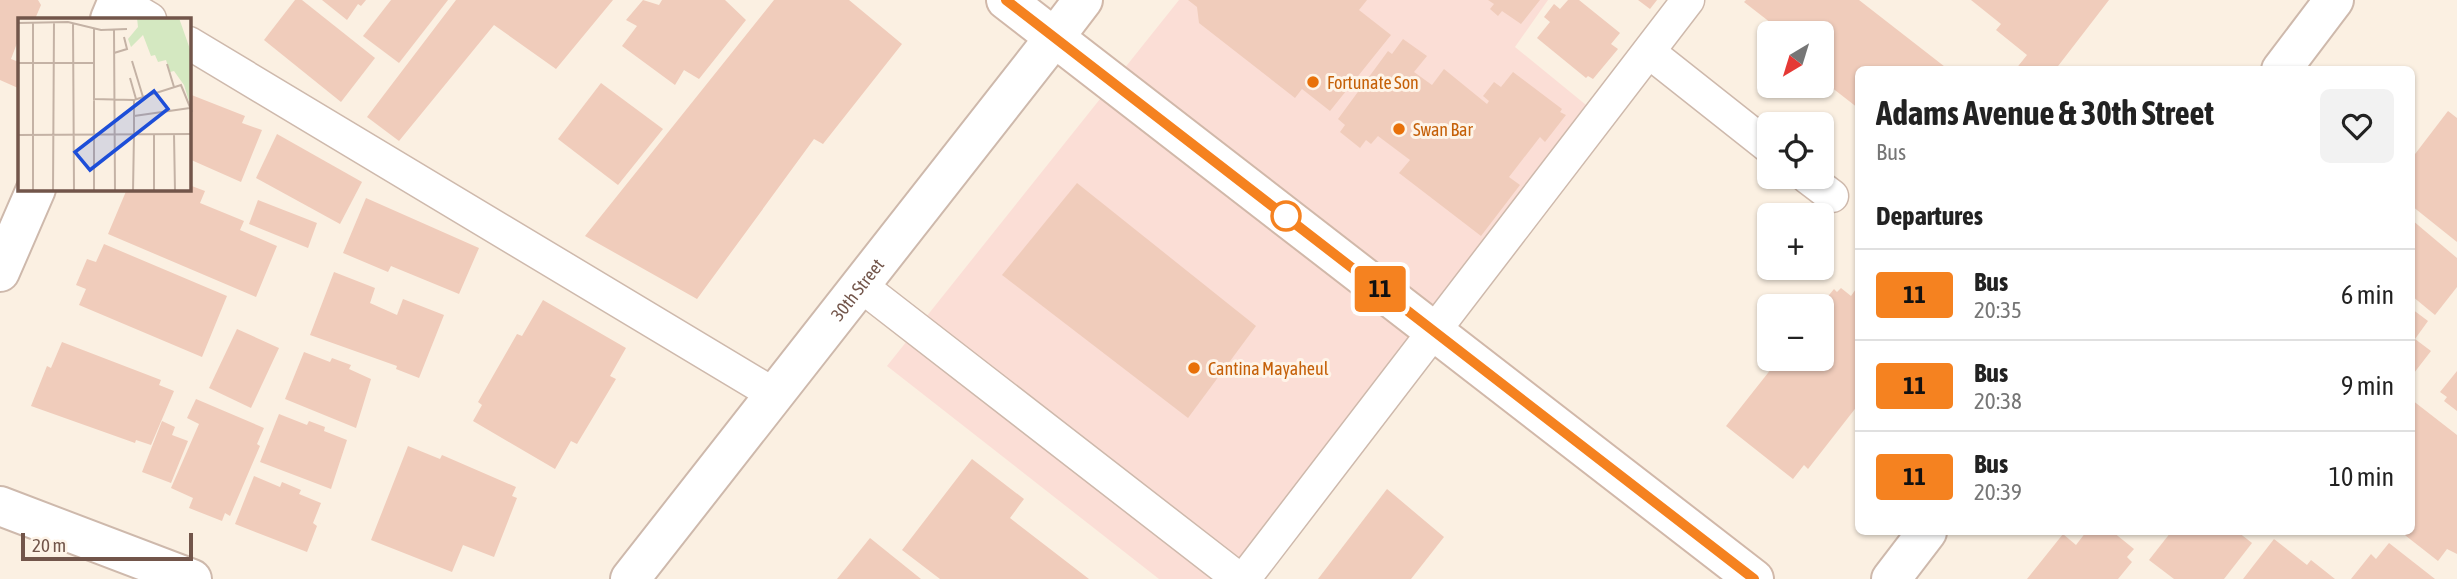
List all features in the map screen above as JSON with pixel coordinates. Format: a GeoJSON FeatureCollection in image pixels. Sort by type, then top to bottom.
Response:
{"type":"FeatureCollection","features":[{"type":"Feature","properties":{"kind":"street"},"geometry":{"type":"LineString","coordinates":[[110,18],[118,0]]}},
{"type":"Feature","properties":{"kind":"street"},"geometry":{"type":"LineString","coordinates":[[1006,0],[1754,579]]}},
{"type":"Feature","properties":{"kind":"street","name":"30th Street"},"geometry":{"type":"LineString","coordinates":[[630,579],[1083,0]]}},
{"type":"Feature","properties":{"kind":"street"},"geometry":{"type":"LineString","coordinates":[[2284,66],[2334,0]]}},
{"type":"Feature","properties":{"kind":"street"},"geometry":{"type":"LineString","coordinates":[[0,272],[35,191]]}},
{"type":"Feature","properties":{"kind":"street"},"geometry":{"type":"LineString","coordinates":[[0,506],[192,579]]}},
{"type":"Feature","properties":{"kind":"street"},"geometry":{"type":"LineString","coordinates":[[1891,579],[1925,535]]}},
{"type":"Feature","properties":{"kind":"lane"},"geometry":{"type":"LineString","coordinates":[[118,0],[148,18]]}},
{"type":"Feature","properties":{"kind":"lane"},"geometry":{"type":"LineString","coordinates":[[860,285],[1242,579],[1688,0]]}},
{"type":"Feature","properties":{"kind":"lane"},"geometry":{"type":"LineString","coordinates":[[191,44],[775,395]]}},
{"type":"Feature","properties":{"kind":"lane"},"geometry":{"type":"LineString","coordinates":[[1648,52],[1757,138]]}},
{"type":"Feature","properties":{"kind":"lane"},"geometry":{"type":"LineString","coordinates":[[1823,189],[1832,196]]}},
{"type":"Feature","properties":{"kind":"shaded area"},"geometry":{"type":"Polygon","coordinates":[[[1179,0],[1548,0],[1515,47],[1591,109],[1226,579],[1159,579],[887,366],[1179,0]]]}},
{"type":"Feature","properties":{"kind":"building"},"geometry":{"type":"Polygon","coordinates":[[[0,0],[38,0],[41,5],[35,18],[18,18],[18,41],[11,59],[18,62],[18,88],[0,80],[0,0]]]}},
{"type":"Feature","properties":{"kind":"building"},"geometry":{"type":"Polygon","coordinates":[[[295,0],[302,0],[375,58],[341,102],[264,40],[295,0]]]}},
{"type":"Feature","properties":{"kind":"building"},"geometry":{"type":"Polygon","coordinates":[[[322,0],[366,0],[361,6],[358,4],[347,20],[322,0]]]}},
{"type":"Feature","properties":{"kind":"building"},"geometry":{"type":"Polygon","coordinates":[[[391,0],[448,0],[399,63],[363,36],[391,0]]]}},
{"type":"Feature","properties":{"kind":"building"},"geometry":{"type":"Polygon","coordinates":[[[456,0],[613,0],[556,69],[494,25],[399,141],[367,117],[456,0]]]}},
{"type":"Feature","properties":{"kind":"building"},"geometry":{"type":"Polygon","coordinates":[[[643,0],[659,5],[662,0],[725,0],[746,20],[699,79],[684,70],[675,85],[622,46],[637,26],[626,20],[643,0]]]}},
{"type":"Feature","properties":{"kind":"building"},"geometry":{"type":"Polygon","coordinates":[[[774,0],[849,0],[902,44],[823,144],[814,139],[697,299],[585,236],[774,0]]]}},
{"type":"Feature","properties":{"kind":"building"},"geometry":{"type":"Polygon","coordinates":[[[1188,0],[1367,0],[1359,10],[1391,35],[1330,111],[1302,89],[1295,98],[1199,23],[1197,7],[1188,0]]]}},
{"type":"Feature","properties":{"kind":"building"},"geometry":{"type":"Polygon","coordinates":[[[1488,0],[1540,0],[1521,24],[1502,11],[1498,16],[1490,9],[1494,4],[1488,0]]]}},
{"type":"Feature","properties":{"kind":"building"},"geometry":{"type":"Polygon","coordinates":[[[1568,0],[1579,0],[1620,33],[1611,44],[1618,49],[1593,79],[1588,76],[1586,78],[1537,38],[1550,22],[1544,17],[1554,4],[1560,9],[1568,0]]]}},
{"type":"Feature","properties":{"kind":"building"},"geometry":{"type":"Polygon","coordinates":[[[1638,0],[1657,0],[1650,9],[1638,0]]]}},
{"type":"Feature","properties":{"kind":"building"},"geometry":{"type":"Polygon","coordinates":[[[1859,0],[1944,66],[1855,66],[1855,106],[1834,89],[1834,21],[1769,21],[1744,2],[1859,0]]]}},
{"type":"Feature","properties":{"kind":"building"},"geometry":{"type":"Polygon","coordinates":[[[1971,0],[2109,0],[2058,66],[2018,66],[2027,55],[1996,30],[2001,24],[1971,0]]]}},
{"type":"Feature","properties":{"kind":"building"},"geometry":{"type":"Polygon","coordinates":[[[1403,39],[1427,56],[1414,72],[1432,85],[1444,69],[1487,104],[1489,101],[1483,96],[1494,82],[1501,87],[1513,72],[1562,109],[1560,112],[1566,115],[1545,142],[1540,137],[1509,177],[1520,185],[1481,236],[1399,173],[1410,160],[1378,136],[1371,144],[1366,140],[1360,148],[1340,132],[1345,125],[1338,119],[1388,51],[1392,54],[1403,39]]]}},
{"type":"Feature","properties":{"kind":"building"},"geometry":{"type":"Polygon","coordinates":[[[601,83],[663,129],[618,185],[558,139],[601,83]]]}},
{"type":"Feature","properties":{"kind":"building"},"geometry":{"type":"Polygon","coordinates":[[[191,95],[245,116],[242,123],[262,130],[241,182],[191,160],[191,95]]]}},
{"type":"Feature","properties":{"kind":"building"},"geometry":{"type":"Polygon","coordinates":[[[2448,111],[2457,118],[2457,242],[2415,208],[2415,154],[2448,111]]]}},
{"type":"Feature","properties":{"kind":"building"},"geometry":{"type":"Polygon","coordinates":[[[277,134],[362,182],[340,224],[256,178],[277,134]]]}},
{"type":"Feature","properties":{"kind":"building"},"geometry":{"type":"Polygon","coordinates":[[[1077,183],[1256,326],[1188,418],[1002,275],[1077,183]]]}},
{"type":"Feature","properties":{"kind":"building"},"geometry":{"type":"Polygon","coordinates":[[[191,186],[205,191],[200,203],[244,221],[240,230],[277,246],[256,297],[108,234],[126,191],[191,191],[191,186]]]}},
{"type":"Feature","properties":{"kind":"building"},"geometry":{"type":"Polygon","coordinates":[[[366,198],[479,248],[459,294],[391,266],[388,272],[343,253],[366,198]]]}},
{"type":"Feature","properties":{"kind":"building"},"geometry":{"type":"Polygon","coordinates":[[[258,200],[317,223],[308,248],[249,224],[258,200]]]}},
{"type":"Feature","properties":{"kind":"building"},"geometry":{"type":"Polygon","coordinates":[[[2415,223],[2457,258],[2457,287],[2435,315],[2415,298],[2415,223]]]}},
{"type":"Feature","properties":{"kind":"building"},"geometry":{"type":"Polygon","coordinates":[[[104,244],[227,296],[202,357],[79,305],[86,289],[76,285],[87,259],[96,262],[104,244]]]}},
{"type":"Feature","properties":{"kind":"building"},"geometry":{"type":"Polygon","coordinates":[[[334,272],[375,288],[370,303],[397,315],[403,299],[444,315],[419,378],[396,369],[397,366],[310,335],[334,272]]]}},
{"type":"Feature","properties":{"kind":"building"},"geometry":{"type":"Polygon","coordinates":[[[1841,288],[1851,296],[1855,290],[1855,409],[1808,469],[1804,465],[1793,479],[1726,426],[1770,371],[1834,371],[1834,294],[1830,294],[1834,289],[1837,292],[1841,288]]]}},
{"type":"Feature","properties":{"kind":"building"},"geometry":{"type":"Polygon","coordinates":[[[543,300],[626,348],[610,376],[616,379],[577,444],[571,441],[555,469],[473,421],[482,405],[478,402],[517,334],[522,336],[543,300]]]}},
{"type":"Feature","properties":{"kind":"building"},"geometry":{"type":"Polygon","coordinates":[[[2415,311],[2428,321],[2415,339],[2415,311]]]}},
{"type":"Feature","properties":{"kind":"building"},"geometry":{"type":"Polygon","coordinates":[[[237,329],[279,348],[251,408],[209,388],[237,329]]]}},
{"type":"Feature","properties":{"kind":"building"},"geometry":{"type":"Polygon","coordinates":[[[2415,339],[2431,351],[2415,372],[2415,339]]]}},
{"type":"Feature","properties":{"kind":"building"},"geometry":{"type":"Polygon","coordinates":[[[62,342],[161,380],[159,385],[174,391],[151,445],[136,440],[135,443],[31,406],[47,366],[51,368],[62,342]]]}},
{"type":"Feature","properties":{"kind":"building"},"geometry":{"type":"Polygon","coordinates":[[[304,352],[330,362],[332,358],[351,365],[349,369],[371,379],[356,428],[285,399],[304,352]]]}},
{"type":"Feature","properties":{"kind":"building"},"geometry":{"type":"Polygon","coordinates":[[[2457,371],[2457,411],[2444,401],[2447,397],[2440,392],[2457,371]]]}},
{"type":"Feature","properties":{"kind":"building"},"geometry":{"type":"Polygon","coordinates":[[[196,399],[264,428],[257,444],[260,446],[230,516],[225,513],[222,521],[189,508],[193,498],[171,488],[199,424],[187,418],[196,399]]]}},
{"type":"Feature","properties":{"kind":"building"},"geometry":{"type":"Polygon","coordinates":[[[2415,402],[2457,435],[2457,554],[2447,549],[2438,561],[2405,535],[2415,535],[2415,402]]]}},
{"type":"Feature","properties":{"kind":"building"},"geometry":{"type":"Polygon","coordinates":[[[279,414],[307,425],[309,421],[325,427],[324,431],[347,440],[331,489],[260,462],[279,414]]]}},
{"type":"Feature","properties":{"kind":"building"},"geometry":{"type":"Polygon","coordinates":[[[162,421],[175,427],[172,435],[188,441],[171,483],[142,472],[162,421]]]}},
{"type":"Feature","properties":{"kind":"building"},"geometry":{"type":"Polygon","coordinates":[[[408,446],[440,459],[442,455],[516,487],[512,496],[517,498],[494,557],[463,545],[452,572],[371,540],[408,446]]]}},
{"type":"Feature","properties":{"kind":"building"},"geometry":{"type":"Polygon","coordinates":[[[972,459],[1024,499],[1010,518],[1089,579],[940,579],[902,550],[972,459]]]}},
{"type":"Feature","properties":{"kind":"building"},"geometry":{"type":"Polygon","coordinates":[[[254,476],[280,487],[282,482],[301,490],[299,494],[321,503],[313,523],[317,526],[307,552],[235,524],[254,476]]]}},
{"type":"Feature","properties":{"kind":"building"},"geometry":{"type":"Polygon","coordinates":[[[1387,489],[1444,537],[1411,579],[1318,579],[1387,489]]]}},
{"type":"Feature","properties":{"kind":"building"},"geometry":{"type":"Polygon","coordinates":[[[2062,535],[2076,545],[2084,535],[2117,535],[2134,549],[2127,557],[2132,562],[2118,579],[2027,579],[2062,535]]]}},
{"type":"Feature","properties":{"kind":"building"},"geometry":{"type":"Polygon","coordinates":[[[2169,535],[2242,535],[2252,543],[2224,579],[2174,579],[2149,560],[2169,535]]]}},
{"type":"Feature","properties":{"kind":"building"},"geometry":{"type":"Polygon","coordinates":[[[870,538],[921,579],[837,579],[870,538]]]}},
{"type":"Feature","properties":{"kind":"building"},"geometry":{"type":"Polygon","coordinates":[[[2274,539],[2307,565],[2311,560],[2335,579],[2243,579],[2274,539]]]}},
{"type":"Feature","properties":{"kind":"building"},"geometry":{"type":"Polygon","coordinates":[[[2389,543],[2435,579],[2351,579],[2371,554],[2376,559],[2389,543]]]}},
{"type":"Feature","properties":{"kind":"bus line","name":"11"},"geometry":{"type":"LineString","coordinates":[[1006,0],[1754,579]]}},
{"type":"Feature","properties":{"kind":"place","name":"Fortunate Son"},"geometry":{"type":"Point","coordinates":[1313,82]}},
{"type":"Feature","properties":{"kind":"place","name":"Swan Bar"},"geometry":{"type":"Point","coordinates":[1399,129]}},
{"type":"Feature","properties":{"kind":"place","name":"Cantina Mayaheul"},"geometry":{"type":"Point","coordinates":[1194,368]}}]}
